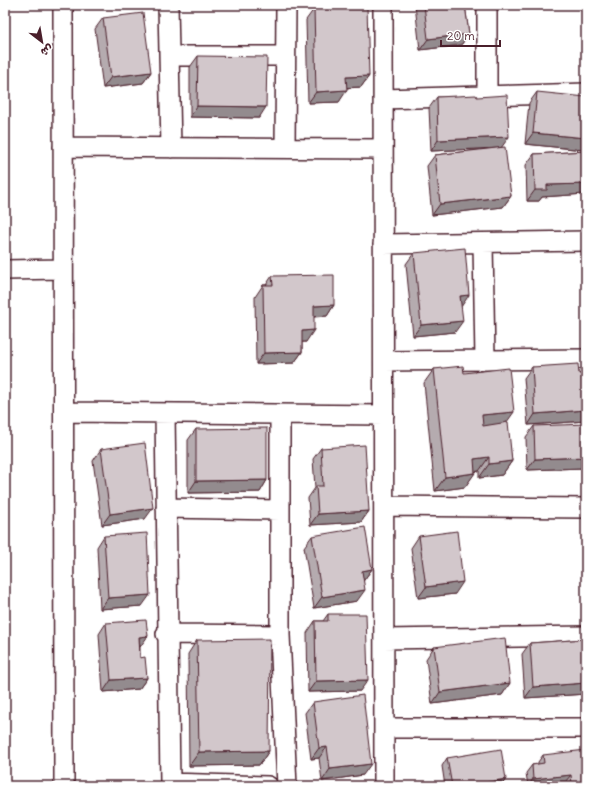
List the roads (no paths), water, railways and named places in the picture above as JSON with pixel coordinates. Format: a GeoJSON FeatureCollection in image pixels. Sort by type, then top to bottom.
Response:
{"type":"FeatureCollection","features":[{"type":"Feature","properties":{"kind":"street"},"geometry":{"type":"LineString","coordinates":[[63,5],[64,786]]}},
{"type":"Feature","properties":{"kind":"street"},"geometry":{"type":"LineString","coordinates":[[168,5],[171,148]]}},
{"type":"Feature","properties":{"kind":"street"},"geometry":{"type":"LineString","coordinates":[[285,148],[286,5]]}},
{"type":"Feature","properties":{"kind":"street"},"geometry":{"type":"LineString","coordinates":[[383,5],[384,786]]}},
{"type":"Feature","properties":{"kind":"street"},"geometry":{"type":"LineString","coordinates":[[487,5],[487,96]]}},
{"type":"Feature","properties":{"kind":"street"},"geometry":{"type":"LineString","coordinates":[[170,56],[286,56]]}},
{"type":"Feature","properties":{"kind":"street"},"geometry":{"type":"LineString","coordinates":[[383,99],[586,94]]}},
{"type":"Feature","properties":{"kind":"street"},"geometry":{"type":"LineString","coordinates":[[63,147],[383,149]]}},
{"type":"Feature","properties":{"kind":"street"},"geometry":{"type":"LineString","coordinates":[[383,244],[586,241]]}},
{"type":"Feature","properties":{"kind":"street"},"geometry":{"type":"LineString","coordinates":[[483,242],[485,360]]}},
{"type":"Feature","properties":{"kind":"street"},"geometry":{"type":"LineString","coordinates":[[5,270],[63,270]]}},
{"type":"Feature","properties":{"kind":"street"},"geometry":{"type":"LineString","coordinates":[[384,361],[586,360]]}},
{"type":"Feature","properties":{"kind":"street"},"geometry":{"type":"LineString","coordinates":[[64,412],[384,415]]}},
{"type":"Feature","properties":{"kind":"street"},"geometry":{"type":"LineString","coordinates":[[165,413],[166,634],[170,785],[268,786]]}},
{"type":"Feature","properties":{"kind":"street"},"geometry":{"type":"LineString","coordinates":[[280,414],[280,635],[287,786]]}},
{"type":"Feature","properties":{"kind":"street"},"geometry":{"type":"LineString","coordinates":[[384,506],[586,508]]}},
{"type":"Feature","properties":{"kind":"street"},"geometry":{"type":"LineString","coordinates":[[166,508],[280,510]]}},
{"type":"Feature","properties":{"kind":"street"},"geometry":{"type":"LineString","coordinates":[[166,634],[280,635]]}},
{"type":"Feature","properties":{"kind":"street"},"geometry":{"type":"LineString","coordinates":[[384,639],[586,636]]}},
{"type":"Feature","properties":{"kind":"street"},"geometry":{"type":"LineString","coordinates":[[384,728],[586,728]]}}]}
